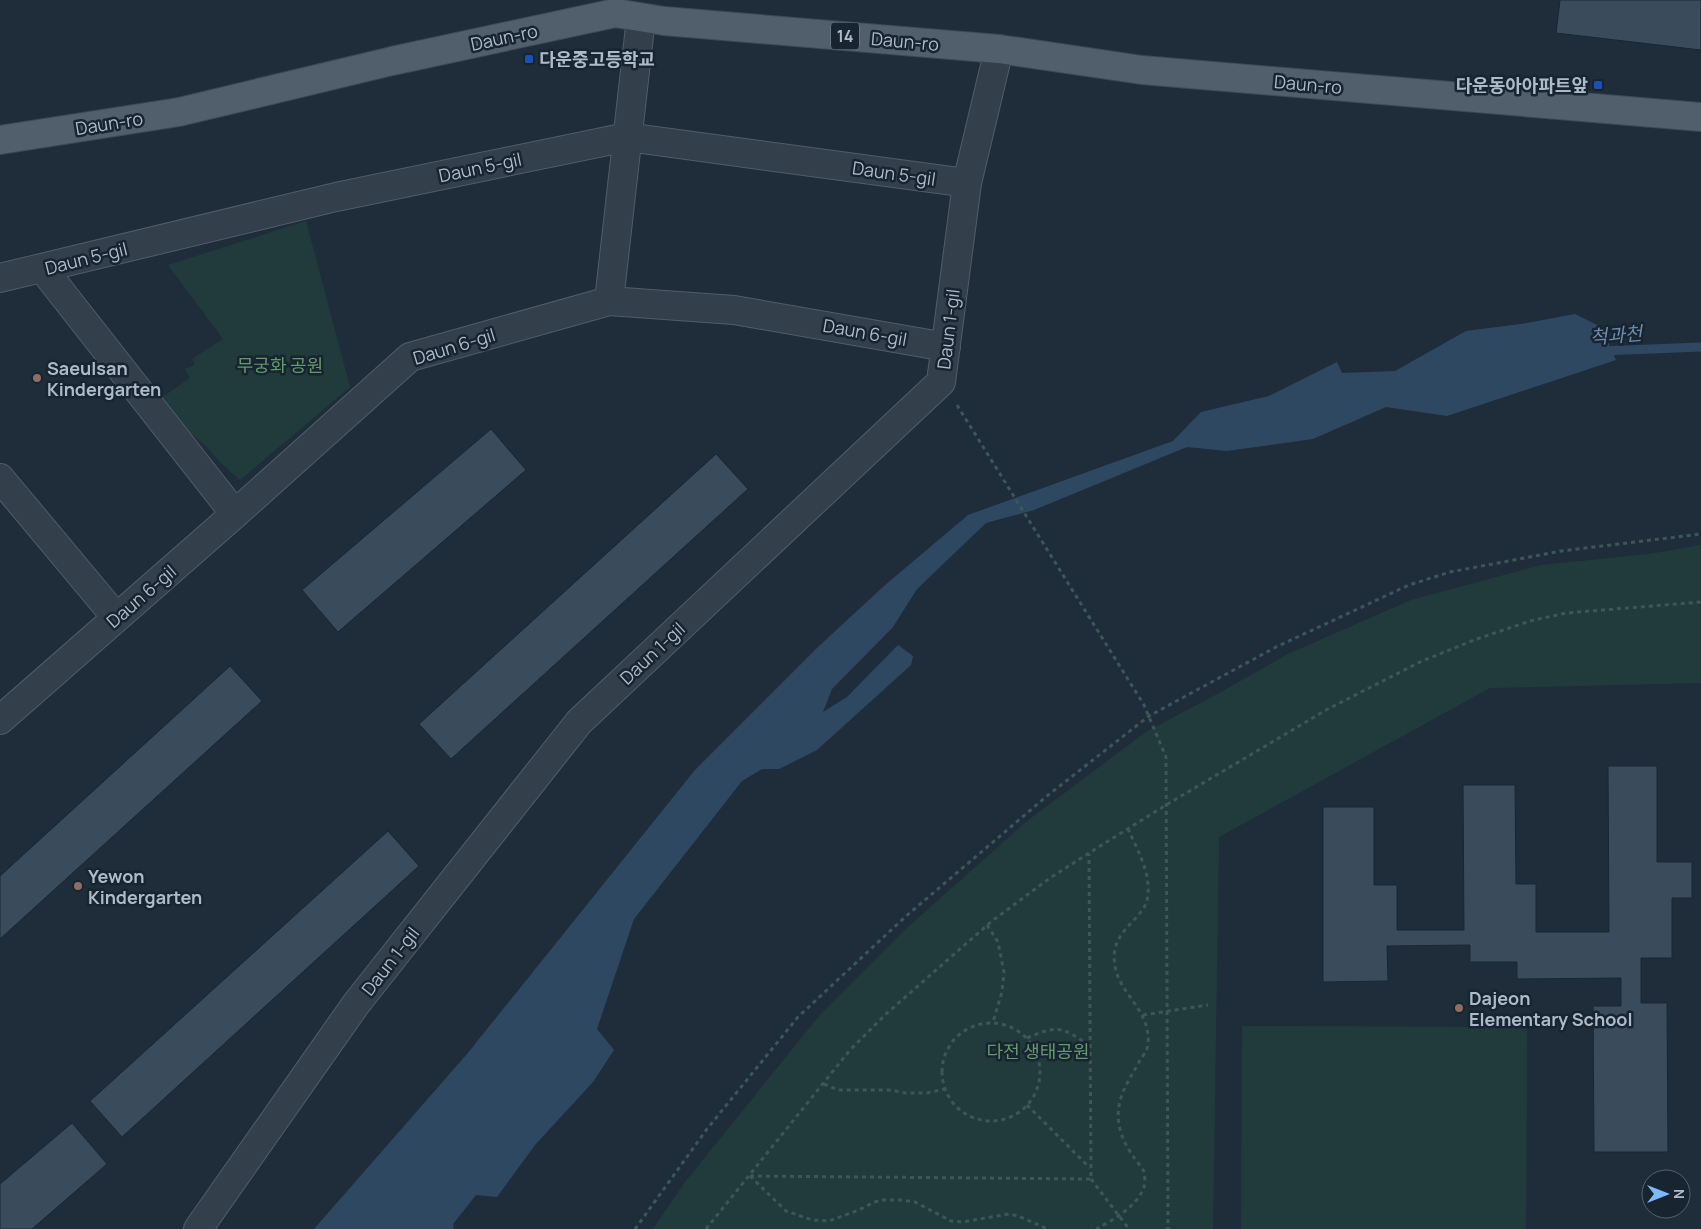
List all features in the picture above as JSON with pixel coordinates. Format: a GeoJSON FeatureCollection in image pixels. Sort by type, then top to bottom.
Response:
{"type":"FeatureCollection","features":[{"type":"Feature","properties":{"kind":"main road","name":"Daun-ro"},"geometry":{"type":"LineString","coordinates":[[0,140],[179,112],[392,61],[615,13],[664,21],[999,49],[1142,70],[1701,117]]}},
{"type":"Feature","properties":{"kind":"street"},"geometry":{"type":"LineString","coordinates":[[609,301],[626,136],[641,18]]}},
{"type":"Feature","properties":{"kind":"street","name":"Daun 1-gil"},"geometry":{"type":"LineString","coordinates":[[198,1229],[356,1004],[578,722],[941,382],[967,183],[999,49]]}},
{"type":"Feature","properties":{"kind":"street","name":"Daun 5-gil"},"geometry":{"type":"LineString","coordinates":[[0,278],[336,197],[626,136],[967,183]]}},
{"type":"Feature","properties":{"kind":"street"},"geometry":{"type":"LineString","coordinates":[[43,269],[235,514]]}},
{"type":"Feature","properties":{"kind":"street","name":"Daun 6-gil"},"geometry":{"type":"LineString","coordinates":[[0,720],[235,514],[410,356],[609,301],[734,310],[946,347]]}},
{"type":"Feature","properties":{"kind":"street"},"geometry":{"type":"LineString","coordinates":[[0,478],[116,617]]}},
{"type":"Feature","properties":{"kind":"path"},"geometry":{"type":"LineString","coordinates":[[967,421],[1144,705],[1166,757],[1168,1229]]}},
{"type":"Feature","properties":{"kind":"path"},"geometry":{"type":"LineString","coordinates":[[635,1229],[707,1129],[798,1017],[904,917],[1047,796],[1148,716],[1276,647],[1409,585],[1450,572],[1561,551],[1701,534]]}},
{"type":"Feature","properties":{"kind":"path"},"geometry":{"type":"LineString","coordinates":[[706,1229],[850,1050],[886,1014],[987,925],[1050,878],[1089,853],[1326,710],[1422,661],[1474,640],[1530,621],[1566,613],[1701,602]]}},
{"type":"Feature","properties":{"kind":"path"},"geometry":{"type":"LineString","coordinates":[[1096,1229],[1119,1217],[1139,1196],[1144,1187],[1145,1180],[1144,1172],[1132,1155],[1119,1126],[1118,1103],[1121,1093],[1148,1046],[1143,1014],[1118,976],[1115,965],[1116,944],[1121,934],[1145,907],[1148,896],[1148,880],[1144,866],[1128,829]]}},
{"type":"Feature","properties":{"kind":"path"},"geometry":{"type":"LineString","coordinates":[[1089,853],[1091,1179],[1129,1229]]}},
{"type":"Feature","properties":{"kind":"path"},"geometry":{"type":"LineString","coordinates":[[987,925],[998,942],[1004,972],[1002,992],[993,1022]]}},
{"type":"Feature","properties":{"kind":"path"},"geometry":{"type":"LineString","coordinates":[[1143,1014],[1208,1005]]}},
{"type":"Feature","properties":{"kind":"path"},"geometry":{"type":"LineString","coordinates":[[993,1022],[1010,1026],[1027,1038],[1040,1064],[1040,1081],[1034,1097],[1023,1110],[1008,1118],[992,1122],[975,1119],[962,1111],[951,1100],[945,1089],[942,1070],[945,1055],[953,1041],[965,1030],[979,1024],[993,1022]]}},
{"type":"Feature","properties":{"kind":"path"},"geometry":{"type":"LineString","coordinates":[[1027,1038],[1047,1030],[1060,1029],[1075,1035],[1090,1046]]}},
{"type":"Feature","properties":{"kind":"path"},"geometry":{"type":"LineString","coordinates":[[824,1084],[838,1090],[891,1090],[905,1093],[927,1093],[945,1089]]}},
{"type":"Feature","properties":{"kind":"path"},"geometry":{"type":"LineString","coordinates":[[1027,1105],[1091,1169]]}},
{"type":"Feature","properties":{"kind":"path"},"geometry":{"type":"LineString","coordinates":[[749,1176],[1091,1179]]}},
{"type":"Feature","properties":{"kind":"path"},"geometry":{"type":"LineString","coordinates":[[749,1176],[786,1211],[812,1220],[829,1222],[874,1202],[902,1200],[915,1202],[951,1221],[962,1222],[1009,1214],[1048,1229]]}},
{"type":"Feature","properties":{"kind":"green space","name":"무궁화 공원"},"geometry":{"type":"Polygon","coordinates":[[[306,221],[350,387],[240,480],[207,447],[154,403],[190,378],[185,369],[195,365],[192,359],[223,339],[168,265],[306,221]]]}},
{"type":"Feature","properties":{"kind":"green space","name":"다전 생태공원"},"geometry":{"type":"Polygon","coordinates":[[[1701,545],[1701,683],[1490,688],[1219,837],[1213,1229],[653,1229],[685,1182],[819,1016],[908,927],[1027,821],[1146,732],[1288,654],[1411,600],[1541,565],[1649,554],[1701,545]]]}},
{"type":"Feature","properties":{"kind":"green space"},"geometry":{"type":"Polygon","coordinates":[[[1242,1026],[1527,1027],[1526,1229],[1241,1229],[1242,1026]]]}},
{"type":"Feature","properties":{"kind":"water"},"geometry":{"type":"Polygon","coordinates":[[[1575,314],[1601,327],[1616,360],[1447,416],[1386,407],[1313,439],[1227,451],[1187,447],[1034,510],[986,523],[917,589],[893,627],[832,689],[823,712],[847,697],[898,645],[913,656],[911,665],[817,750],[779,769],[762,769],[742,781],[634,919],[597,1029],[614,1050],[593,1082],[535,1145],[497,1197],[476,1195],[453,1224],[454,1229],[314,1229],[467,1054],[695,770],[818,647],[884,586],[968,515],[1173,441],[1201,412],[1269,396],[1337,362],[1342,373],[1395,371],[1466,331],[1575,314]]]}},
{"type":"Feature","properties":{"kind":"building"},"geometry":{"type":"Polygon","coordinates":[[[1560,0],[1701,0],[1701,50],[1556,33],[1560,0]]]}},
{"type":"Feature","properties":{"kind":"building"},"geometry":{"type":"Polygon","coordinates":[[[491,429],[526,470],[338,632],[302,590],[491,429]]]}},
{"type":"Feature","properties":{"kind":"building"},"geometry":{"type":"Polygon","coordinates":[[[716,454],[748,489],[451,759],[419,724],[716,454]]]}},
{"type":"Feature","properties":{"kind":"building"},"geometry":{"type":"Polygon","coordinates":[[[230,666],[262,701],[0,939],[0,876],[230,666]]]}},
{"type":"Feature","properties":{"kind":"building"},"geometry":{"type":"Polygon","coordinates":[[[1608,766],[1657,766],[1657,862],[1692,862],[1692,898],[1672,898],[1672,958],[1641,958],[1641,1003],[1667,1003],[1668,1152],[1594,1152],[1593,1006],[1621,1006],[1621,978],[1517,979],[1517,962],[1470,962],[1470,945],[1387,946],[1388,981],[1323,982],[1323,807],[1374,807],[1374,885],[1397,885],[1397,930],[1464,930],[1463,785],[1515,785],[1516,884],[1536,884],[1536,932],[1609,932],[1608,766]]]}},
{"type":"Feature","properties":{"kind":"building"},"geometry":{"type":"Polygon","coordinates":[[[388,831],[419,866],[122,1137],[90,1101],[388,831]]]}},
{"type":"Feature","properties":{"kind":"building"},"geometry":{"type":"Polygon","coordinates":[[[72,1123],[107,1164],[32,1229],[0,1229],[0,1184],[72,1123]]]}},
{"type":"Feature","properties":{"kind":"waterway","name":"척과천"},"geometry":{"type":"LineString","coordinates":[[1601,351],[1701,347]]}},
{"type":"Feature","properties":{"kind":"place","name":"다운중고등학교"},"geometry":{"type":"Point","coordinates":[529,59]}},
{"type":"Feature","properties":{"kind":"place","name":"다운동아아파트앞"},"geometry":{"type":"Point","coordinates":[1598,85]}},
{"type":"Feature","properties":{"kind":"place","name":"Saeulsan Kindergarten"},"geometry":{"type":"Point","coordinates":[37,378]}},
{"type":"Feature","properties":{"kind":"place","name":"Yewon Kindergarten"},"geometry":{"type":"Point","coordinates":[78,886]}},
{"type":"Feature","properties":{"kind":"place","name":"Dajeon Elementary School"},"geometry":{"type":"Point","coordinates":[1459,1008]}}]}
